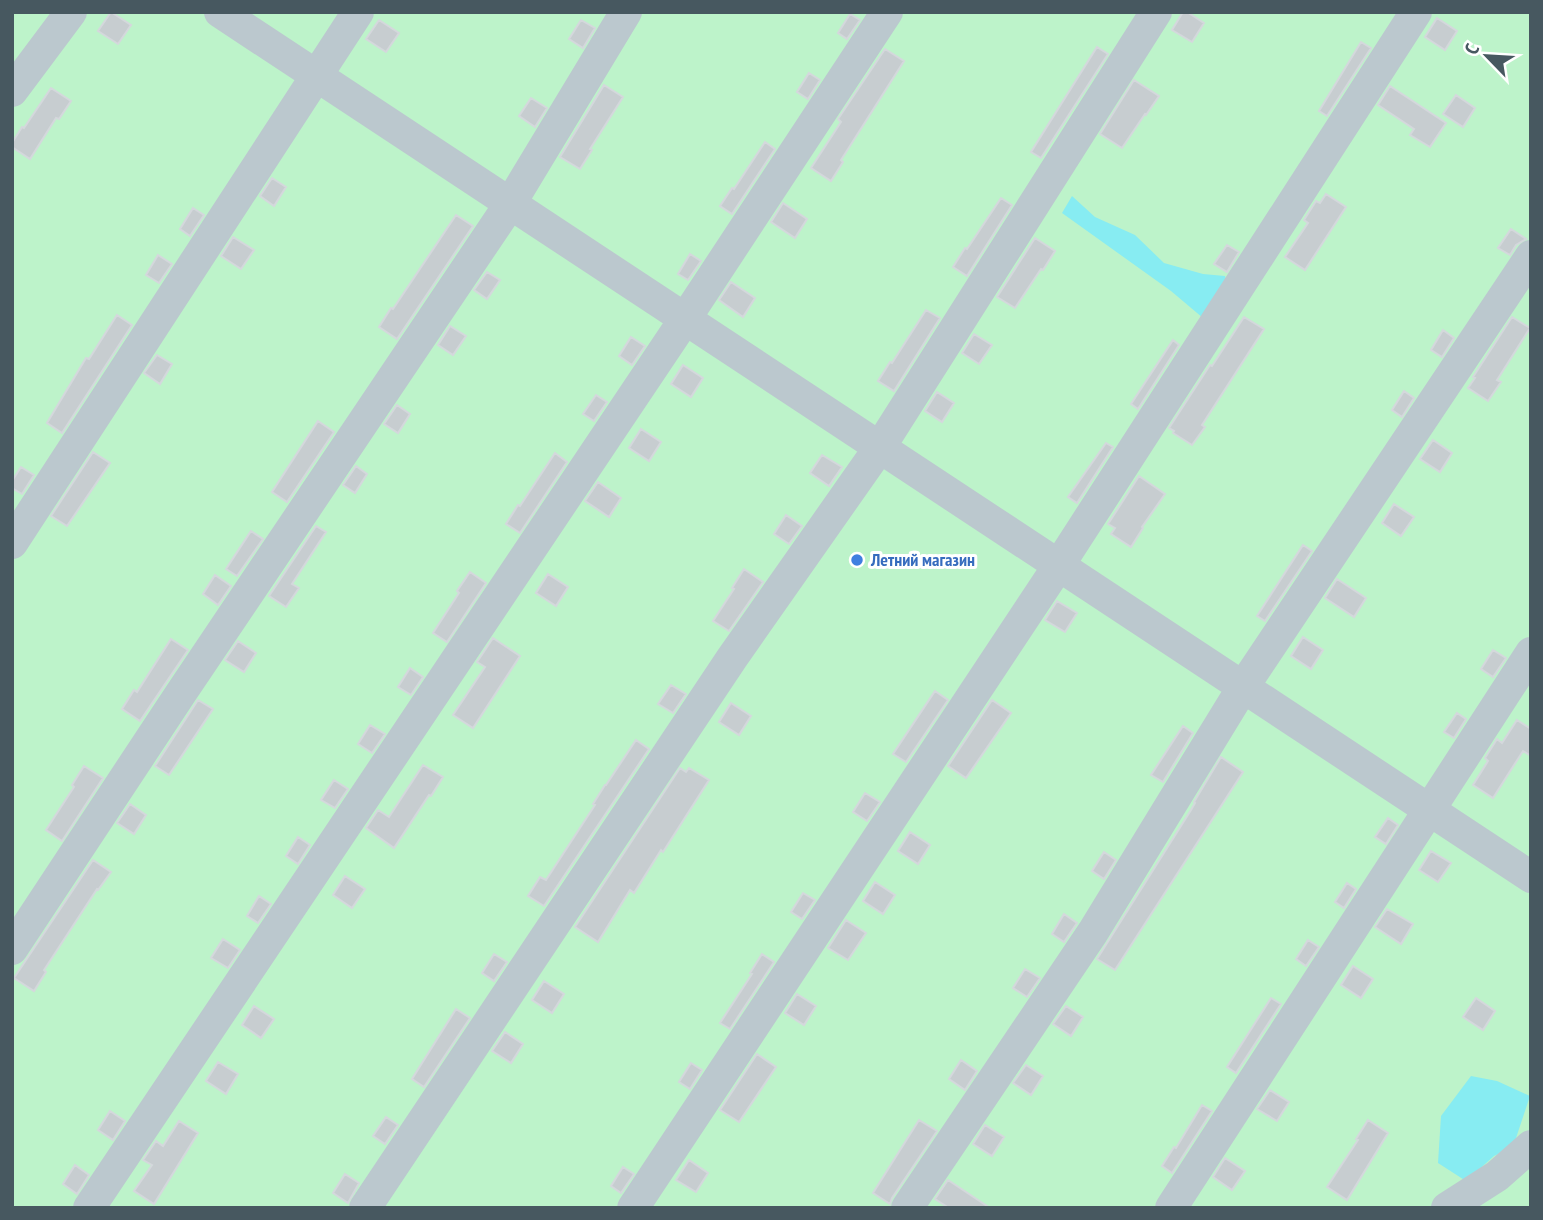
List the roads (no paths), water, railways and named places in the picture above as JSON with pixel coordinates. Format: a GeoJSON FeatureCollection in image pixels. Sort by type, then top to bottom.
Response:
{"type":"FeatureCollection","features":[{"type":"Feature","properties":{"kind":"street"},"geometry":{"type":"LineString","coordinates":[[12,91],[71,12]]}},
{"type":"Feature","properties":{"kind":"street"},"geometry":{"type":"LineString","coordinates":[[220,12],[1531,877]]}},
{"type":"Feature","properties":{"kind":"street"},"geometry":{"type":"LineString","coordinates":[[12,543],[358,12]]}},
{"type":"Feature","properties":{"kind":"street"},"geometry":{"type":"LineString","coordinates":[[12,948],[510,204],[626,12]]}},
{"type":"Feature","properties":{"kind":"street"},"geometry":{"type":"LineString","coordinates":[[89,1208],[887,12]]}},
{"type":"Feature","properties":{"kind":"street"},"geometry":{"type":"LineString","coordinates":[[366,1208],[724,670],[880,447],[1156,12]]}},
{"type":"Feature","properties":{"kind":"street"},"geometry":{"type":"LineString","coordinates":[[633,1208],[1059,565],[1416,12]]}},
{"type":"Feature","properties":{"kind":"street"},"geometry":{"type":"LineString","coordinates":[[907,1208],[1093,932],[1244,687],[1531,257]]}},
{"type":"Feature","properties":{"kind":"street"},"geometry":{"type":"LineString","coordinates":[[1171,1208],[1531,653]]}},
{"type":"Feature","properties":{"kind":"street"},"geometry":{"type":"LineString","coordinates":[[1447,1208],[1497,1176],[1531,1146]]}},
{"type":"Feature","properties":{"kind":"water"},"geometry":{"type":"Polygon","coordinates":[[[1072,196],[1095,217],[1135,235],[1164,263],[1203,274],[1225,276],[1228,289],[1203,318],[1171,291],[1062,213],[1072,196]]]}},
{"type":"Feature","properties":{"kind":"water"},"geometry":{"type":"Polygon","coordinates":[[[1471,1076],[1497,1081],[1530,1096],[1513,1147],[1494,1156],[1466,1181],[1438,1163],[1441,1116],[1471,1076]]]}},
{"type":"Feature","properties":{"kind":"place","name":"Летний магазин"},"geometry":{"type":"Point","coordinates":[857,560]}}]}
